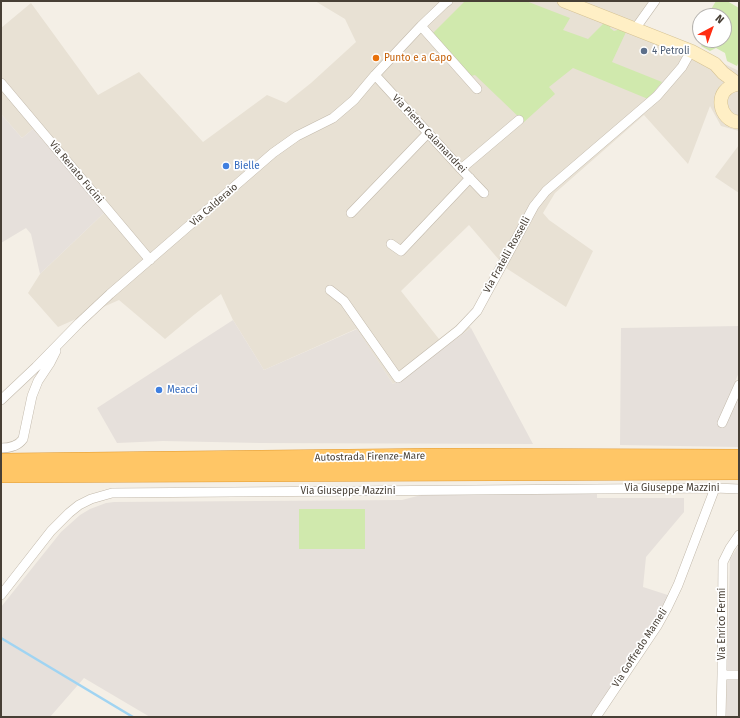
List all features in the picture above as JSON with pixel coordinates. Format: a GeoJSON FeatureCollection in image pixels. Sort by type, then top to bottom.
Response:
{"type":"FeatureCollection","features":[{"type":"Feature","properties":{"kind":"highway","name":"Autostrada Firenze-Mare"},"geometry":{"type":"LineString","coordinates":[[1,462],[436,457],[739,458]]}},
{"type":"Feature","properties":{"kind":"highway","name":"Autostrada Firenze-Mare"},"geometry":{"type":"LineString","coordinates":[[1,474],[739,471]]}},
{"type":"Feature","properties":{"kind":"street","name":"Via Calderaio"},"geometry":{"type":"LineString","coordinates":[[1,400],[58,346],[79,323],[273,153],[296,136],[333,118],[354,100],[375,75],[421,26],[448,1]]}},
{"type":"Feature","properties":{"kind":"street"},"geometry":{"type":"LineString","coordinates":[[564,1],[691,51],[715,64],[723,73],[738,84]]}},
{"type":"Feature","properties":{"kind":"street"},"geometry":{"type":"LineString","coordinates":[[635,29],[655,1]]}},
{"type":"Feature","properties":{"kind":"street"},"geometry":{"type":"LineString","coordinates":[[421,26],[477,88]]}},
{"type":"Feature","properties":{"kind":"street","name":"Via Fratelli Rosselli"},"geometry":{"type":"LineString","coordinates":[[330,290],[344,301],[398,378],[459,330],[477,311],[534,206],[546,191],[657,96],[682,67],[691,51]]}},
{"type":"Feature","properties":{"kind":"street"},"geometry":{"type":"LineString","coordinates":[[723,73],[726,91]]}},
{"type":"Feature","properties":{"kind":"street","name":"Via Pietro Calamandrei"},"geometry":{"type":"LineString","coordinates":[[375,75],[484,193]]}},
{"type":"Feature","properties":{"kind":"street","name":"Via Renato Fucini"},"geometry":{"type":"LineString","coordinates":[[1,83],[150,260]]}},
{"type":"Feature","properties":{"kind":"street"},"geometry":{"type":"LineString","coordinates":[[738,84],[731,86],[721,97],[721,105],[726,117],[735,122],[739,122]]}},
{"type":"Feature","properties":{"kind":"street"},"geometry":{"type":"LineString","coordinates":[[461,169],[519,120]]}},
{"type":"Feature","properties":{"kind":"street"},"geometry":{"type":"LineString","coordinates":[[351,213],[428,133]]}},
{"type":"Feature","properties":{"kind":"street"},"geometry":{"type":"LineString","coordinates":[[391,244],[401,251],[470,178]]}},
{"type":"Feature","properties":{"kind":"street"},"geometry":{"type":"LineString","coordinates":[[1,448],[16,446],[23,439],[32,396],[38,381],[50,363],[58,346]]}},
{"type":"Feature","properties":{"kind":"street"},"geometry":{"type":"LineString","coordinates":[[722,423],[739,385]]}},
{"type":"Feature","properties":{"kind":"street","name":"Via Goffredo Mameli"},"geometry":{"type":"LineString","coordinates":[[596,717],[655,629],[667,608],[678,585],[715,488]]}},
{"type":"Feature","properties":{"kind":"street","name":"Via Giuseppe Mazzini"},"geometry":{"type":"LineString","coordinates":[[1,595],[51,531],[69,513],[79,505],[91,499],[112,493],[739,489]]}},
{"type":"Feature","properties":{"kind":"street","name":"Via Enrico Fermi"},"geometry":{"type":"LineString","coordinates":[[721,717],[723,562],[739,535]]}},
{"type":"Feature","properties":{"kind":"street"},"geometry":{"type":"LineString","coordinates":[[722,675],[739,675]]}},
{"type":"Feature","properties":{"kind":"shaded area"},"geometry":{"type":"Polygon","coordinates":[[[315,1],[658,1],[642,24],[739,71],[739,131],[721,126],[710,106],[688,164],[644,115],[555,193],[543,213],[549,220],[593,251],[566,307],[506,268],[469,225],[401,291],[439,339],[462,321],[471,328],[393,384],[356,329],[264,370],[233,320],[221,294],[165,339],[119,300],[58,327],[28,293],[40,274],[105,212],[33,129],[22,138],[1,114],[1,28],[31,3],[98,95],[139,72],[203,142],[267,95],[286,103],[311,83],[356,42],[345,19],[315,1]]]}},
{"type":"Feature","properties":{"kind":"shaded area"},"geometry":{"type":"Polygon","coordinates":[[[1,114],[22,138],[33,129],[105,212],[40,274],[31,234],[26,228],[1,243],[1,114]]]}},
{"type":"Feature","properties":{"kind":"shaded area"},"geometry":{"type":"Polygon","coordinates":[[[739,145],[739,193],[715,177],[739,145]]]}},
{"type":"Feature","properties":{"kind":"shaded area"},"geometry":{"type":"Polygon","coordinates":[[[233,320],[264,370],[357,329],[393,384],[471,328],[533,444],[260,443],[163,441],[117,443],[97,408],[233,320]]]}},
{"type":"Feature","properties":{"kind":"shaded area"},"geometry":{"type":"Polygon","coordinates":[[[739,326],[739,372],[730,395],[739,401],[739,447],[620,445],[621,328],[739,326]]]}},
{"type":"Feature","properties":{"kind":"shaded area"},"geometry":{"type":"Polygon","coordinates":[[[597,492],[597,498],[684,498],[684,512],[646,557],[643,587],[677,598],[658,632],[600,717],[150,717],[84,678],[50,717],[1,717],[1,607],[61,532],[80,515],[90,509],[106,503],[114,502],[402,500],[425,494],[597,492]]]}},
{"type":"Feature","properties":{"kind":"shaded area"},"geometry":{"type":"Polygon","coordinates":[[[739,545],[739,717],[726,717],[730,559],[739,545]]]}},
{"type":"Feature","properties":{"kind":"green space"},"geometry":{"type":"Polygon","coordinates":[[[465,1],[526,1],[570,18],[563,30],[588,39],[606,21],[611,25],[610,28],[614,31],[621,29],[626,32],[612,62],[662,82],[648,99],[573,68],[549,87],[555,94],[524,122],[475,75],[471,76],[433,33],[465,1]]]}},
{"type":"Feature","properties":{"kind":"green space"},"geometry":{"type":"Polygon","coordinates":[[[716,1],[727,1],[739,8],[739,61],[737,66],[727,61],[725,53],[716,48],[732,48],[732,8],[712,8],[716,1]]]}},
{"type":"Feature","properties":{"kind":"green space"},"geometry":{"type":"Polygon","coordinates":[[[705,48],[716,48],[710,51],[705,48]]]}},
{"type":"Feature","properties":{"kind":"green space"},"geometry":{"type":"Polygon","coordinates":[[[299,509],[365,509],[365,549],[299,549],[299,509]]]}},
{"type":"Feature","properties":{"kind":"waterway"},"geometry":{"type":"LineString","coordinates":[[1,638],[133,717]]}},
{"type":"Feature","properties":{"kind":"place","name":"4 Petroli"},"geometry":{"type":"Point","coordinates":[644,51]}},
{"type":"Feature","properties":{"kind":"place","name":"Punto e a Capo"},"geometry":{"type":"Point","coordinates":[376,58]}},
{"type":"Feature","properties":{"kind":"place","name":"Bielle"},"geometry":{"type":"Point","coordinates":[226,166]}},
{"type":"Feature","properties":{"kind":"place","name":"Meacci"},"geometry":{"type":"Point","coordinates":[159,390]}}]}
